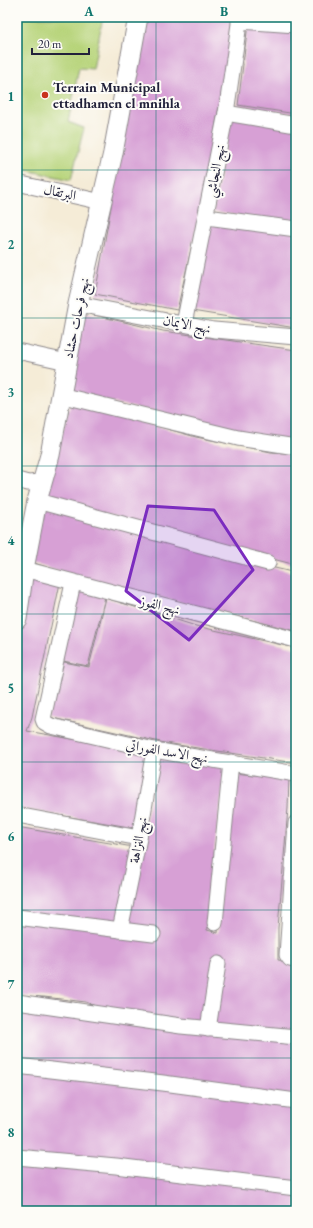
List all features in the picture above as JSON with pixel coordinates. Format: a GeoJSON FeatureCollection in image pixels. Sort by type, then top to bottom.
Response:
{"type":"FeatureCollection","features":[{"type":"Feature","properties":{"kind":"street","name":"نهج فرحات حشاد"},"geometry":{"type":"LineString","coordinates":[[17,619],[19,588],[24,569],[23,541],[37,501],[29,482],[56,426],[60,395],[78,304],[120,119],[138,17]]}},
{"type":"Feature","properties":{"kind":"street"},"geometry":{"type":"LineString","coordinates":[[240,19],[296,25]]}},
{"type":"Feature","properties":{"kind":"street","name":"نهج النجاشي"},"geometry":{"type":"LineString","coordinates":[[184,324],[207,217],[226,113],[240,19]]}},
{"type":"Feature","properties":{"kind":"street"},"geometry":{"type":"LineString","coordinates":[[226,113],[296,125]]}},
{"type":"Feature","properties":{"kind":"street","name":"البرتقال"},"geometry":{"type":"LineString","coordinates":[[17,183],[102,202]]}},
{"type":"Feature","properties":{"kind":"street"},"geometry":{"type":"LineString","coordinates":[[207,217],[296,229]]}},
{"type":"Feature","properties":{"kind":"street","name":"نهج الايمان"},"geometry":{"type":"LineString","coordinates":[[78,304],[214,330],[296,337]]}},
{"type":"Feature","properties":{"kind":"street"},"geometry":{"type":"LineString","coordinates":[[17,351],[67,362]]}},
{"type":"Feature","properties":{"kind":"street"},"geometry":{"type":"LineString","coordinates":[[60,395],[238,438],[296,447]]}},
{"type":"Feature","properties":{"kind":"street"},"geometry":{"type":"LineString","coordinates":[[37,501],[268,563]]}},
{"type":"Feature","properties":{"kind":"street","name":"نهج الفوز"},"geometry":{"type":"LineString","coordinates":[[24,569],[296,640]]}},
{"type":"Feature","properties":{"kind":"street","name":"نهج الاسد الفوراتي"},"geometry":{"type":"LineString","coordinates":[[73,583],[43,719],[44,722],[51,726],[154,750],[296,774]]}},
{"type":"Feature","properties":{"kind":"street","name":"نهج النزاهة"},"geometry":{"type":"LineString","coordinates":[[120,930],[140,838],[154,750]]}},
{"type":"Feature","properties":{"kind":"street"},"geometry":{"type":"LineString","coordinates":[[215,923],[231,762]]}},
{"type":"Feature","properties":{"kind":"street"},"geometry":{"type":"LineString","coordinates":[[17,815],[140,838]]}},
{"type":"Feature","properties":{"kind":"street"},"geometry":{"type":"LineString","coordinates":[[291,958],[296,823]]}},
{"type":"Feature","properties":{"kind":"street"},"geometry":{"type":"LineString","coordinates":[[17,917],[153,934]]}},
{"type":"Feature","properties":{"kind":"street"},"geometry":{"type":"LineString","coordinates":[[208,1029],[218,964]]}},
{"type":"Feature","properties":{"kind":"street"},"geometry":{"type":"LineString","coordinates":[[17,1002],[181,1026],[296,1037]]}},
{"type":"Feature","properties":{"kind":"street"},"geometry":{"type":"LineString","coordinates":[[17,1066],[296,1101]]}},
{"type":"Feature","properties":{"kind":"street"},"geometry":{"type":"LineString","coordinates":[[17,1157],[116,1166],[296,1188]]}},
{"type":"Feature","properties":{"kind":"highlighted area"},"geometry":{"type":"Polygon","coordinates":[[[148,506],[214,510],[253,570],[189,640],[126,591],[148,506]]]}},
{"type":"Feature","properties":{"kind":"green space","name":"Terrain Municipal ettadhamen el mnihla"},"geometry":{"type":"Polygon","coordinates":[[[17,17],[103,17],[93,69],[79,68],[68,122],[84,128],[71,180],[17,168],[17,17]]]}},
{"type":"Feature","properties":{"kind":"building"},"geometry":{"type":"Polygon","coordinates":[[[146,17],[235,17],[201,206],[177,310],[95,294],[146,17]]]}},
{"type":"Feature","properties":{"kind":"building"},"geometry":{"type":"Polygon","coordinates":[[[248,24],[296,28],[296,114],[238,105],[248,24]]]}},
{"type":"Feature","properties":{"kind":"building"},"geometry":{"type":"Polygon","coordinates":[[[232,114],[296,125],[296,224],[213,212],[232,114]]]}},
{"type":"Feature","properties":{"kind":"building"},"geometry":{"type":"Polygon","coordinates":[[[209,224],[296,232],[296,328],[192,311],[209,224]]]}},
{"type":"Feature","properties":{"kind":"building"},"geometry":{"type":"Polygon","coordinates":[[[81,312],[163,331],[296,350],[296,444],[61,391],[81,312]]]}},
{"type":"Feature","properties":{"kind":"building"},"geometry":{"type":"Polygon","coordinates":[[[71,402],[196,437],[271,452],[296,454],[296,565],[42,499],[71,402]]]}},
{"type":"Feature","properties":{"kind":"building"},"geometry":{"type":"Polygon","coordinates":[[[46,505],[258,564],[296,573],[296,631],[78,577],[28,561],[46,505]]]}},
{"type":"Feature","properties":{"kind":"building"},"geometry":{"type":"Polygon","coordinates":[[[29,577],[60,583],[32,717],[27,731],[151,753],[135,828],[17,808],[17,638],[29,577]]]}},
{"type":"Feature","properties":{"kind":"building"},"geometry":{"type":"Polygon","coordinates":[[[74,589],[105,597],[88,666],[58,660],[74,589]]]}},
{"type":"Feature","properties":{"kind":"building"},"geometry":{"type":"Polygon","coordinates":[[[106,598],[196,626],[296,648],[296,763],[165,743],[48,717],[59,661],[89,667],[106,598]]]}},
{"type":"Feature","properties":{"kind":"building"},"geometry":{"type":"Polygon","coordinates":[[[159,756],[226,767],[215,845],[207,930],[218,933],[227,803],[232,773],[289,778],[278,928],[278,960],[296,962],[296,1036],[206,1027],[114,1014],[86,1002],[44,997],[17,996],[17,921],[123,930],[159,756]]]}},
{"type":"Feature","properties":{"kind":"building"},"geometry":{"type":"Polygon","coordinates":[[[17,827],[133,847],[119,928],[17,913],[17,827]]]}},
{"type":"Feature","properties":{"kind":"building"},"geometry":{"type":"Polygon","coordinates":[[[17,1003],[296,1038],[296,1099],[17,1066],[17,1003]]]}},
{"type":"Feature","properties":{"kind":"building"},"geometry":{"type":"Polygon","coordinates":[[[17,1068],[296,1104],[296,1186],[17,1156],[17,1068]]]}},
{"type":"Feature","properties":{"kind":"building"},"geometry":{"type":"Polygon","coordinates":[[[17,1160],[296,1190],[296,1211],[146,1211],[128,1208],[138,1211],[17,1211],[17,1160]]]}},
{"type":"Feature","properties":{"kind":"place","name":"Terrain Municipal ettadhamen el mnihla"},"geometry":{"type":"Point","coordinates":[45,95]}}]}
